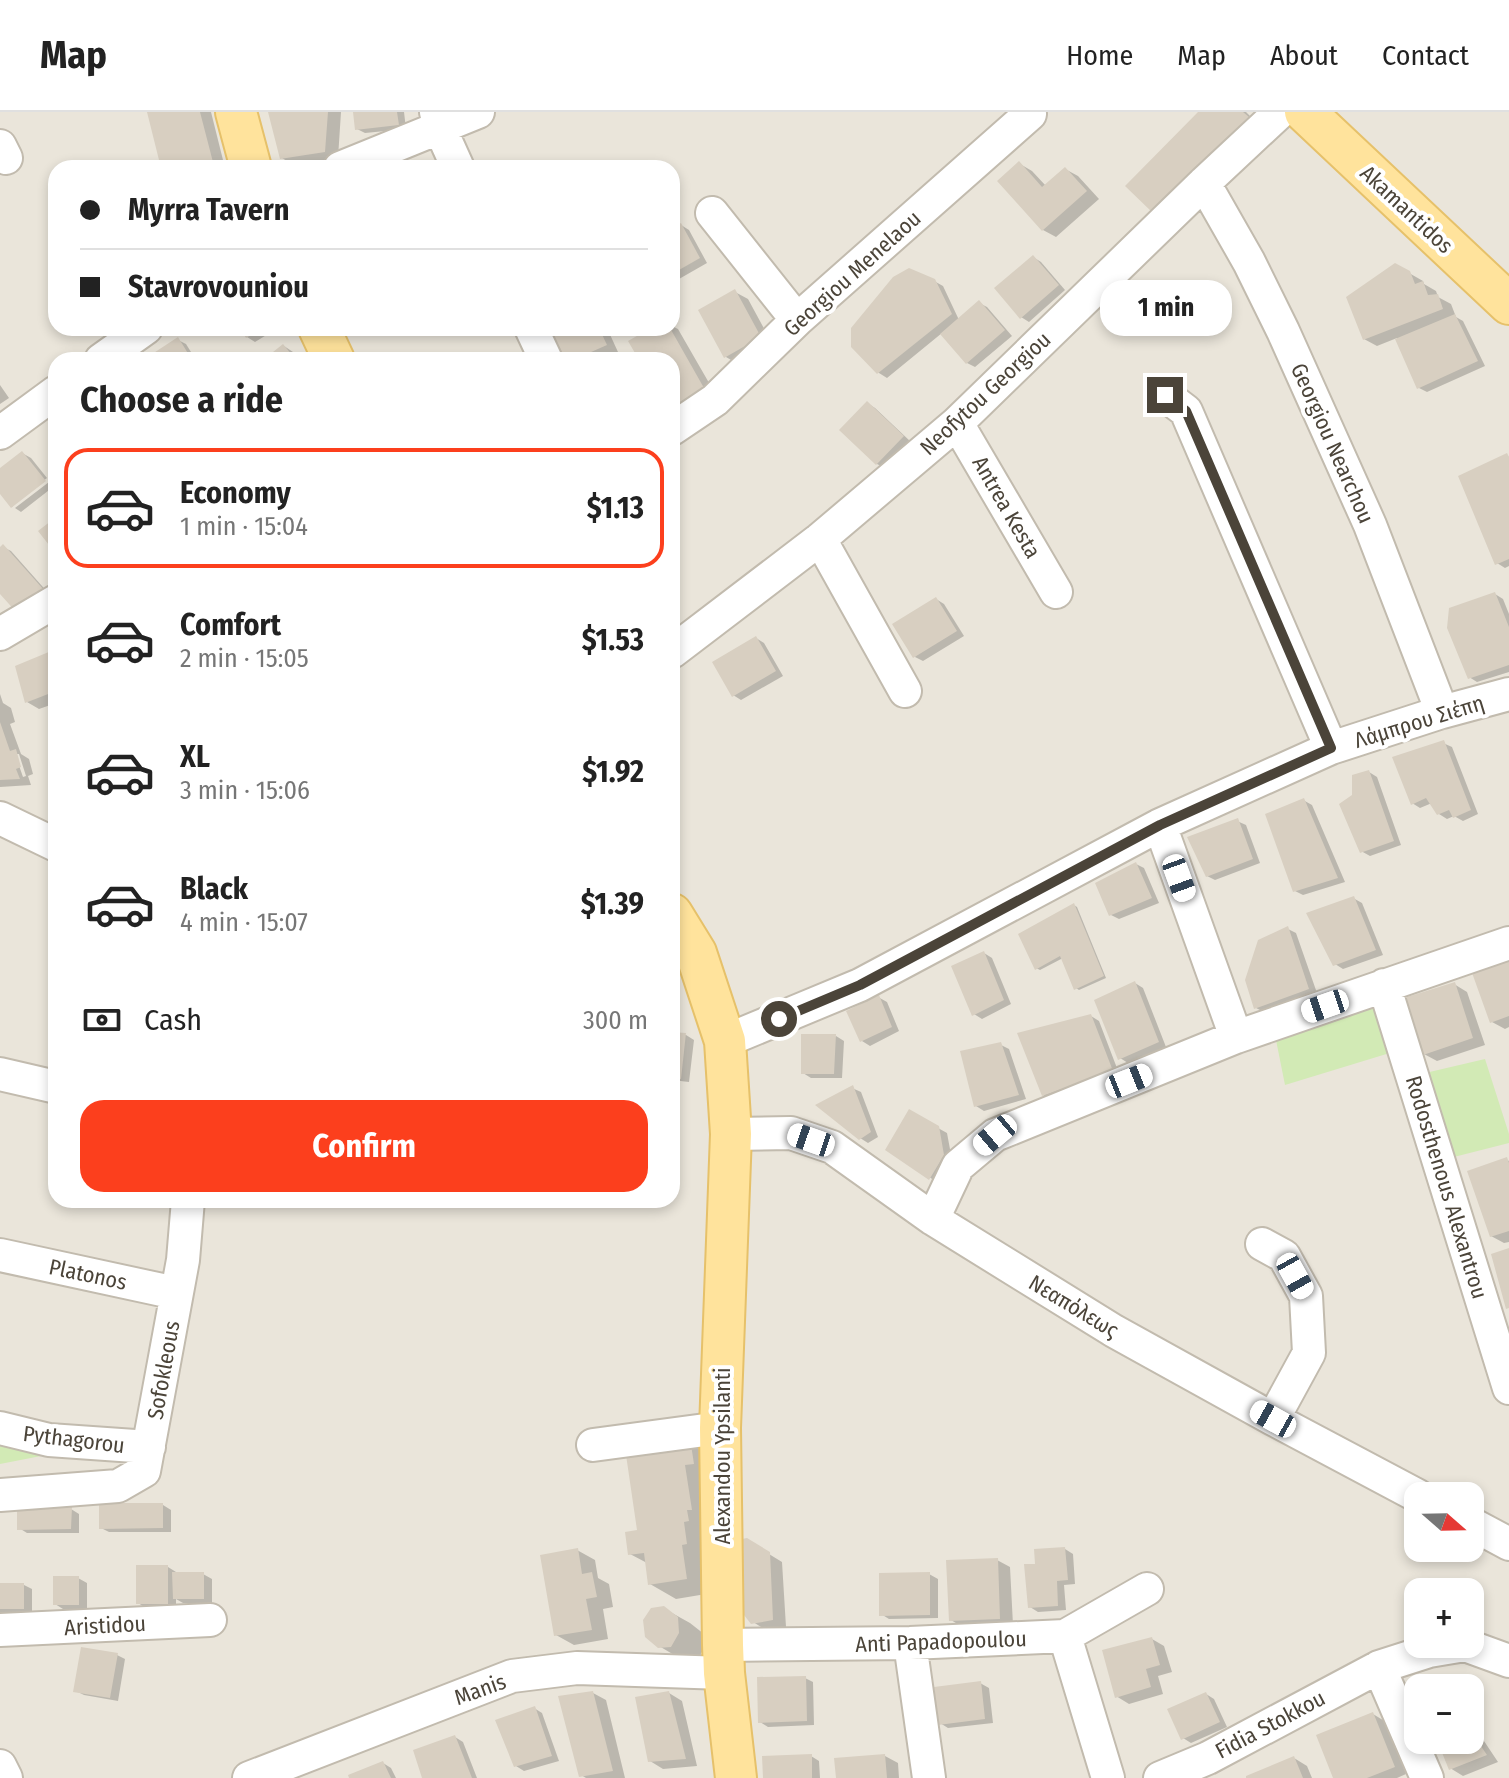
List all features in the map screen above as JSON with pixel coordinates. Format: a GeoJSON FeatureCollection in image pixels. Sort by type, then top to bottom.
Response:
{"type":"FeatureCollection","features":[{"type":"Feature","properties":{"kind":"main road"},"geometry":{"type":"LineString","coordinates":[[236,112],[249,160]]}},
{"type":"Feature","properties":{"kind":"main road","name":"Akamantidos"},"geometry":{"type":"LineString","coordinates":[[1305,112],[1509,304]]}},
{"type":"Feature","properties":{"kind":"main road","name":"Alexandou Ypsilanti"},"geometry":{"type":"LineString","coordinates":[[680,927],[696,953],[725,1041],[731,1134],[720,1428],[723,1659],[736,1778]]}},
{"type":"Feature","properties":{"kind":"street"},"geometry":{"type":"LineString","coordinates":[[356,160],[438,120],[478,112]]}},
{"type":"Feature","properties":{"kind":"street","name":"Neofytou Georgiou"},"geometry":{"type":"LineString","coordinates":[[680,646],[820,539],[957,423],[1280,112]]}},
{"type":"Feature","properties":{"kind":"street","name":"Georgiou Menelaou"},"geometry":{"type":"LineString","coordinates":[[680,424],[715,400],[797,320],[1030,114]]}},
{"type":"Feature","properties":{"kind":"street"},"geometry":{"type":"LineString","coordinates":[[438,120],[455,160]]}},
{"type":"Feature","properties":{"kind":"street","name":"Georgiou Nearchou"},"geometry":{"type":"LineString","coordinates":[[1204,183],[1249,262],[1283,331],[1370,525],[1442,712]]}},
{"type":"Feature","properties":{"kind":"street"},"geometry":{"type":"LineString","coordinates":[[712,213],[797,320]]}},
{"type":"Feature","properties":{"kind":"street"},"geometry":{"type":"LineString","coordinates":[[112,352],[135,336]]}},
{"type":"Feature","properties":{"kind":"street"},"geometry":{"type":"LineString","coordinates":[[1165,395],[1186,411],[1331,748]]}},
{"type":"Feature","properties":{"kind":"street"},"geometry":{"type":"LineString","coordinates":[[0,433],[48,398]]}},
{"type":"Feature","properties":{"kind":"street","name":"Antrea Kesta"},"geometry":{"type":"LineString","coordinates":[[957,423],[1056,592]]}},
{"type":"Feature","properties":{"kind":"street"},"geometry":{"type":"LineString","coordinates":[[820,539],[905,691]]}},
{"type":"Feature","properties":{"kind":"street"},"geometry":{"type":"LineString","coordinates":[[0,634],[48,606]]}},
{"type":"Feature","properties":{"kind":"street","name":"Λάμπρου Σιέπη"},"geometry":{"type":"LineString","coordinates":[[725,1041],[860,985],[1160,825],[1331,748],[1509,694]]}},
{"type":"Feature","properties":{"kind":"street"},"geometry":{"type":"LineString","coordinates":[[0,818],[48,841]]}},
{"type":"Feature","properties":{"kind":"street"},"geometry":{"type":"LineString","coordinates":[[1160,825],[1236,1037]]}},
{"type":"Feature","properties":{"kind":"street"},"geometry":{"type":"LineString","coordinates":[[933,1219],[958,1166],[995,1135],[1236,1037],[1509,943]]}},
{"type":"Feature","properties":{"kind":"street","name":"Rodosthenous Alexantrou"},"geometry":{"type":"LineString","coordinates":[[1384,985],[1509,1388]]}},
{"type":"Feature","properties":{"kind":"street"},"geometry":{"type":"LineString","coordinates":[[0,1074],[48,1085]]}},
{"type":"Feature","properties":{"kind":"street","name":"Νεαπόλεως"},"geometry":{"type":"LineString","coordinates":[[731,1134],[791,1133],[832,1147],[933,1219],[1114,1331],[1404,1489]]}},
{"type":"Feature","properties":{"kind":"street","name":"Sofokleous"},"geometry":{"type":"LineString","coordinates":[[149,1447],[183,1260],[187,1208]]}},
{"type":"Feature","properties":{"kind":"street"},"geometry":{"type":"LineString","coordinates":[[1262,1244],[1284,1256],[1306,1296],[1309,1353],[1273,1419]]}},
{"type":"Feature","properties":{"kind":"street","name":"Platonos"},"geometry":{"type":"LineString","coordinates":[[0,1255],[176,1293]]}},
{"type":"Feature","properties":{"kind":"street","name":"Pythagorou"},"geometry":{"type":"LineString","coordinates":[[0,1428],[49,1440],[149,1447]]}},
{"type":"Feature","properties":{"kind":"street"},"geometry":{"type":"LineString","coordinates":[[593,1445],[720,1428]]}},
{"type":"Feature","properties":{"kind":"street"},"geometry":{"type":"LineString","coordinates":[[0,1495],[118,1486],[144,1471],[149,1447]]}},
{"type":"Feature","properties":{"kind":"street"},"geometry":{"type":"LineString","coordinates":[[1484,1531],[1509,1544]]}},
{"type":"Feature","properties":{"kind":"street","name":"Anti Papadopoulou"},"geometry":{"type":"LineString","coordinates":[[723,1659],[910,1643],[1065,1636],[1147,1589]]}},
{"type":"Feature","properties":{"kind":"street","name":"Aristidou"},"geometry":{"type":"LineString","coordinates":[[0,1630],[210,1620]]}},
{"type":"Feature","properties":{"kind":"street"},"geometry":{"type":"LineString","coordinates":[[1065,1636],[1108,1778]]}},
{"type":"Feature","properties":{"kind":"street"},"geometry":{"type":"LineString","coordinates":[[910,1643],[929,1778]]}},
{"type":"Feature","properties":{"kind":"street","name":"Fidia Stokkou"},"geometry":{"type":"LineString","coordinates":[[1160,1778],[1212,1768],[1379,1667],[1429,1651],[1465,1645],[1509,1661]]}},
{"type":"Feature","properties":{"kind":"street","name":"Manis"},"geometry":{"type":"LineString","coordinates":[[249,1778],[315,1766],[512,1676],[577,1668],[723,1659]]}},
{"type":"Feature","properties":{"kind":"street"},"geometry":{"type":"LineString","coordinates":[[1379,1667],[1427,1778]]}},
{"type":"Feature","properties":{"kind":"street"},"geometry":{"type":"LineString","coordinates":[[0,1766],[6,1778]]}},
{"type":"Feature","properties":{"kind":"shaded area"},"geometry":{"type":"Polygon","coordinates":[[[0,112],[1509,112],[1509,1778],[0,1778],[0,112]]]}},
{"type":"Feature","properties":{"kind":"green space"},"geometry":{"type":"Polygon","coordinates":[[[1377,1000],[1393,1052],[1285,1085],[1275,1035],[1377,1000]]]}},
{"type":"Feature","properties":{"kind":"green space"},"geometry":{"type":"Polygon","coordinates":[[[1485,1059],[1509,1134],[1509,1143],[1446,1159],[1421,1074],[1485,1059]]]}},
{"type":"Feature","properties":{"kind":"green space"},"geometry":{"type":"Polygon","coordinates":[[[0,1443],[41,1456],[0,1464],[0,1443]]]}},
{"type":"Feature","properties":{"kind":"building"},"geometry":{"type":"Polygon","coordinates":[[[147,112],[200,112],[212,160],[159,160],[147,112]]]}},
{"type":"Feature","properties":{"kind":"building"},"geometry":{"type":"Polygon","coordinates":[[[268,112],[328,112],[325,152],[280,159],[268,112]]]}},
{"type":"Feature","properties":{"kind":"building"},"geometry":{"type":"Polygon","coordinates":[[[353,112],[397,112],[399,125],[355,130],[353,112]]]}},
{"type":"Feature","properties":{"kind":"building"},"geometry":{"type":"Polygon","coordinates":[[[1198,112],[1243,112],[1249,117],[1154,214],[1125,186],[1198,112]]]}},
{"type":"Feature","properties":{"kind":"building"},"geometry":{"type":"Polygon","coordinates":[[[1019,161],[1042,187],[1065,167],[1087,191],[1042,231],[997,181],[1019,161]]]}},
{"type":"Feature","properties":{"kind":"building"},"geometry":{"type":"Polygon","coordinates":[[[680,224],[700,258],[680,269],[680,224]]]}},
{"type":"Feature","properties":{"kind":"building"},"geometry":{"type":"Polygon","coordinates":[[[1033,255],[1059,285],[1020,319],[994,288],[1033,255]]]}},
{"type":"Feature","properties":{"kind":"building"},"geometry":{"type":"Polygon","coordinates":[[[1395,263],[1410,271],[1415,284],[1423,281],[1428,295],[1438,294],[1443,309],[1363,340],[1346,297],[1395,263]]]}},
{"type":"Feature","properties":{"kind":"building"},"geometry":{"type":"Polygon","coordinates":[[[909,268],[935,279],[952,314],[877,374],[851,347],[851,328],[893,277],[909,268]]]}},
{"type":"Feature","properties":{"kind":"building"},"geometry":{"type":"Polygon","coordinates":[[[735,289],[761,337],[724,358],[698,310],[735,289]]]}},
{"type":"Feature","properties":{"kind":"building"},"geometry":{"type":"Polygon","coordinates":[[[979,300],[1005,330],[966,364],[940,334],[979,300]]]}},
{"type":"Feature","properties":{"kind":"building"},"geometry":{"type":"Polygon","coordinates":[[[1455,314],[1478,361],[1417,389],[1395,339],[1455,314]]]}},
{"type":"Feature","properties":{"kind":"building"},"geometry":{"type":"Polygon","coordinates":[[[554,336],[603,336],[607,345],[591,352],[561,352],[554,336]]]}},
{"type":"Feature","properties":{"kind":"building"},"geometry":{"type":"Polygon","coordinates":[[[637,336],[675,336],[704,388],[680,402],[680,352],[634,352],[628,341],[637,336]]]}},
{"type":"Feature","properties":{"kind":"building"},"geometry":{"type":"Polygon","coordinates":[[[178,337],[187,352],[155,352],[178,337]]]}},
{"type":"Feature","properties":{"kind":"building"},"geometry":{"type":"Polygon","coordinates":[[[283,344],[290,352],[273,352],[283,344]]]}},
{"type":"Feature","properties":{"kind":"building"},"geometry":{"type":"Polygon","coordinates":[[[867,401],[904,436],[876,465],[839,430],[867,401]]]}},
{"type":"Feature","properties":{"kind":"building"},"geometry":{"type":"Polygon","coordinates":[[[22,451],[46,481],[11,508],[0,494],[0,468],[22,451]]]}},
{"type":"Feature","properties":{"kind":"building"},"geometry":{"type":"Polygon","coordinates":[[[1507,453],[1509,559],[1495,565],[1458,476],[1507,453]]]}},
{"type":"Feature","properties":{"kind":"building"},"geometry":{"type":"Polygon","coordinates":[[[48,523],[48,544],[38,531],[48,523]]]}},
{"type":"Feature","properties":{"kind":"building"},"geometry":{"type":"Polygon","coordinates":[[[3,544],[44,590],[17,613],[0,594],[0,547],[3,544]]]}},
{"type":"Feature","properties":{"kind":"building"},"geometry":{"type":"Polygon","coordinates":[[[1495,592],[1509,627],[1509,665],[1468,679],[1447,628],[1449,608],[1495,592]]]}},
{"type":"Feature","properties":{"kind":"building"},"geometry":{"type":"Polygon","coordinates":[[[936,597],[957,631],[913,658],[892,624],[936,597]]]}},
{"type":"Feature","properties":{"kind":"building"},"geometry":{"type":"Polygon","coordinates":[[[756,636],[776,671],[732,697],[712,662],[756,636]]]}},
{"type":"Feature","properties":{"kind":"building"},"geometry":{"type":"Polygon","coordinates":[[[48,652],[48,694],[25,703],[15,666],[48,652]]]}},
{"type":"Feature","properties":{"kind":"building"},"geometry":{"type":"Polygon","coordinates":[[[0,722],[10,751],[16,749],[21,767],[16,769],[20,779],[0,780],[0,722]]]}},
{"type":"Feature","properties":{"kind":"building"},"geometry":{"type":"Polygon","coordinates":[[[1444,740],[1471,810],[1453,818],[1449,810],[1437,815],[1426,798],[1411,805],[1392,757],[1444,740]]]}},
{"type":"Feature","properties":{"kind":"building"},"geometry":{"type":"Polygon","coordinates":[[[1369,770],[1394,841],[1360,853],[1339,804],[1352,795],[1352,775],[1369,770]]]}},
{"type":"Feature","properties":{"kind":"building"},"geometry":{"type":"Polygon","coordinates":[[[1304,798],[1338,878],[1293,892],[1265,814],[1304,798]]]}},
{"type":"Feature","properties":{"kind":"building"},"geometry":{"type":"Polygon","coordinates":[[[1238,818],[1253,859],[1206,877],[1187,837],[1238,818]]]}},
{"type":"Feature","properties":{"kind":"building"},"geometry":{"type":"Polygon","coordinates":[[[1136,862],[1152,898],[1109,916],[1095,883],[1136,862]]]}},
{"type":"Feature","properties":{"kind":"building"},"geometry":{"type":"Polygon","coordinates":[[[1354,896],[1376,950],[1333,966],[1306,913],[1354,896]]]}},
{"type":"Feature","properties":{"kind":"building"},"geometry":{"type":"Polygon","coordinates":[[[1074,903],[1104,976],[1074,990],[1060,956],[1035,970],[1018,934],[1074,903]]]}},
{"type":"Feature","properties":{"kind":"building"},"geometry":{"type":"Polygon","coordinates":[[[1288,926],[1309,989],[1254,1009],[1245,980],[1258,940],[1288,926]]]}},
{"type":"Feature","properties":{"kind":"building"},"geometry":{"type":"Polygon","coordinates":[[[984,951],[1004,1000],[972,1016],[951,966],[984,951]]]}},
{"type":"Feature","properties":{"kind":"building"},"geometry":{"type":"Polygon","coordinates":[[[1509,956],[1509,1016],[1490,1023],[1471,970],[1509,956]]]}},
{"type":"Feature","properties":{"kind":"building"},"geometry":{"type":"Polygon","coordinates":[[[1135,981],[1159,1042],[1118,1060],[1094,1000],[1135,981]]]}},
{"type":"Feature","properties":{"kind":"building"},"geometry":{"type":"Polygon","coordinates":[[[1455,982],[1473,1038],[1423,1055],[1404,998],[1455,982]]]}},
{"type":"Feature","properties":{"kind":"building"},"geometry":{"type":"Polygon","coordinates":[[[879,995],[892,1027],[860,1042],[846,1011],[879,995]]]}},
{"type":"Feature","properties":{"kind":"building"},"geometry":{"type":"Polygon","coordinates":[[[1091,1014],[1113,1071],[1042,1096],[1017,1033],[1091,1014]]]}},
{"type":"Feature","properties":{"kind":"building"},"geometry":{"type":"Polygon","coordinates":[[[680,1033],[686,1033],[680,1079],[680,1033]]]}},
{"type":"Feature","properties":{"kind":"building"},"geometry":{"type":"Polygon","coordinates":[[[801,1034],[836,1034],[834,1074],[801,1074],[801,1034]]]}},
{"type":"Feature","properties":{"kind":"building"},"geometry":{"type":"Polygon","coordinates":[[[1001,1042],[1019,1095],[974,1107],[960,1051],[1001,1042]]]}},
{"type":"Feature","properties":{"kind":"building"},"geometry":{"type":"Polygon","coordinates":[[[853,1085],[871,1132],[859,1140],[815,1105],[853,1085]]]}},
{"type":"Feature","properties":{"kind":"building"},"geometry":{"type":"Polygon","coordinates":[[[909,1109],[939,1126],[944,1155],[929,1180],[885,1150],[909,1109]]]}},
{"type":"Feature","properties":{"kind":"building"},"geometry":{"type":"Polygon","coordinates":[[[1507,1157],[1509,1231],[1490,1237],[1467,1171],[1507,1157]]]}},
{"type":"Feature","properties":{"kind":"building"},"geometry":{"type":"Polygon","coordinates":[[[1509,1248],[1509,1308],[1506,1309],[1491,1254],[1509,1248]]]}},
{"type":"Feature","properties":{"kind":"building"},"geometry":{"type":"Polygon","coordinates":[[[690,1438],[694,1464],[685,1465],[692,1510],[687,1510],[689,1521],[684,1522],[687,1544],[682,1545],[687,1579],[648,1585],[644,1553],[628,1555],[625,1532],[637,1530],[625,1448],[690,1438]]]}},
{"type":"Feature","properties":{"kind":"building"},"geometry":{"type":"Polygon","coordinates":[[[99,1503],[163,1503],[163,1528],[99,1529],[99,1503]]]}},
{"type":"Feature","properties":{"kind":"building"},"geometry":{"type":"Polygon","coordinates":[[[17,1507],[72,1507],[71,1529],[17,1530],[17,1507]]]}},
{"type":"Feature","properties":{"kind":"building"},"geometry":{"type":"Polygon","coordinates":[[[747,1538],[770,1552],[773,1620],[751,1624],[744,1615],[740,1542],[747,1538]]]}},
{"type":"Feature","properties":{"kind":"building"},"geometry":{"type":"Polygon","coordinates":[[[1065,1547],[1068,1580],[1057,1581],[1058,1606],[1028,1608],[1024,1564],[1035,1564],[1034,1549],[1065,1547]]]}},
{"type":"Feature","properties":{"kind":"building"},"geometry":{"type":"Polygon","coordinates":[[[578,1548],[582,1574],[592,1572],[597,1597],[586,1599],[592,1630],[554,1636],[540,1555],[578,1548]]]}},
{"type":"Feature","properties":{"kind":"building"},"geometry":{"type":"Polygon","coordinates":[[[998,1558],[1000,1619],[949,1621],[946,1560],[998,1558]]]}},
{"type":"Feature","properties":{"kind":"building"},"geometry":{"type":"Polygon","coordinates":[[[136,1565],[168,1565],[168,1604],[136,1604],[136,1565]]]}},
{"type":"Feature","properties":{"kind":"building"},"geometry":{"type":"Polygon","coordinates":[[[172,1572],[204,1572],[204,1599],[173,1599],[172,1572]]]}},
{"type":"Feature","properties":{"kind":"building"},"geometry":{"type":"Polygon","coordinates":[[[930,1572],[930,1615],[879,1616],[879,1573],[930,1572]]]}},
{"type":"Feature","properties":{"kind":"building"},"geometry":{"type":"Polygon","coordinates":[[[53,1576],[79,1576],[79,1605],[53,1605],[53,1576]]]}},
{"type":"Feature","properties":{"kind":"building"},"geometry":{"type":"Polygon","coordinates":[[[0,1583],[24,1583],[24,1609],[0,1609],[0,1583]]]}},
{"type":"Feature","properties":{"kind":"building"},"geometry":{"type":"Polygon","coordinates":[[[664,1606],[678,1617],[679,1633],[671,1647],[658,1648],[645,1637],[643,1620],[651,1608],[664,1606]]]}},
{"type":"Feature","properties":{"kind":"building"},"geometry":{"type":"Polygon","coordinates":[[[1152,1637],[1160,1665],[1146,1669],[1151,1687],[1115,1698],[1102,1650],[1152,1637]]]}},
{"type":"Feature","properties":{"kind":"building"},"geometry":{"type":"Polygon","coordinates":[[[81,1647],[118,1653],[110,1698],[73,1692],[81,1647]]]}},
{"type":"Feature","properties":{"kind":"building"},"geometry":{"type":"Polygon","coordinates":[[[806,1676],[807,1721],[758,1723],[757,1677],[806,1676]]]}},
{"type":"Feature","properties":{"kind":"building"},"geometry":{"type":"Polygon","coordinates":[[[981,1681],[985,1719],[938,1725],[934,1687],[981,1681]]]}},
{"type":"Feature","properties":{"kind":"building"},"geometry":{"type":"Polygon","coordinates":[[[593,1691],[613,1771],[579,1777],[558,1696],[593,1691]]]}},
{"type":"Feature","properties":{"kind":"building"},"geometry":{"type":"Polygon","coordinates":[[[669,1691],[686,1759],[648,1762],[635,1697],[669,1691]]]}},
{"type":"Feature","properties":{"kind":"building"},"geometry":{"type":"Polygon","coordinates":[[[1206,1692],[1220,1722],[1181,1740],[1167,1709],[1206,1692]]]}},
{"type":"Feature","properties":{"kind":"building"},"geometry":{"type":"Polygon","coordinates":[[[535,1706],[552,1756],[514,1767],[495,1720],[535,1706]]]}},
{"type":"Feature","properties":{"kind":"building"},"geometry":{"type":"Polygon","coordinates":[[[1373,1712],[1395,1767],[1367,1778],[1333,1778],[1316,1735],[1373,1712]]]}},
{"type":"Feature","properties":{"kind":"building"},"geometry":{"type":"Polygon","coordinates":[[[455,1735],[472,1778],[422,1778],[413,1750],[455,1735]]]}},
{"type":"Feature","properties":{"kind":"building"},"geometry":{"type":"Polygon","coordinates":[[[1484,1751],[1487,1755],[1449,1770],[1443,1754],[1484,1754],[1484,1751]]]}},
{"type":"Feature","properties":{"kind":"building"},"geometry":{"type":"Polygon","coordinates":[[[812,1754],[812,1778],[763,1778],[762,1756],[812,1754]]]}},
{"type":"Feature","properties":{"kind":"building"},"geometry":{"type":"Polygon","coordinates":[[[885,1754],[887,1778],[836,1778],[834,1758],[885,1754]]]}},
{"type":"Feature","properties":{"kind":"building"},"geometry":{"type":"Polygon","coordinates":[[[1294,1756],[1303,1778],[1246,1778],[1246,1776],[1294,1756]]]}},
{"type":"Feature","properties":{"kind":"building"},"geometry":{"type":"Polygon","coordinates":[[[383,1761],[391,1778],[349,1778],[348,1775],[383,1761]]]}},
{"type":"Feature","properties":{"kind":"route"},"geometry":{"type":"LineString","coordinates":[[779,1019],[860,985],[1160,825],[1331,748],[1186,411],[1165,395]]}}]}
